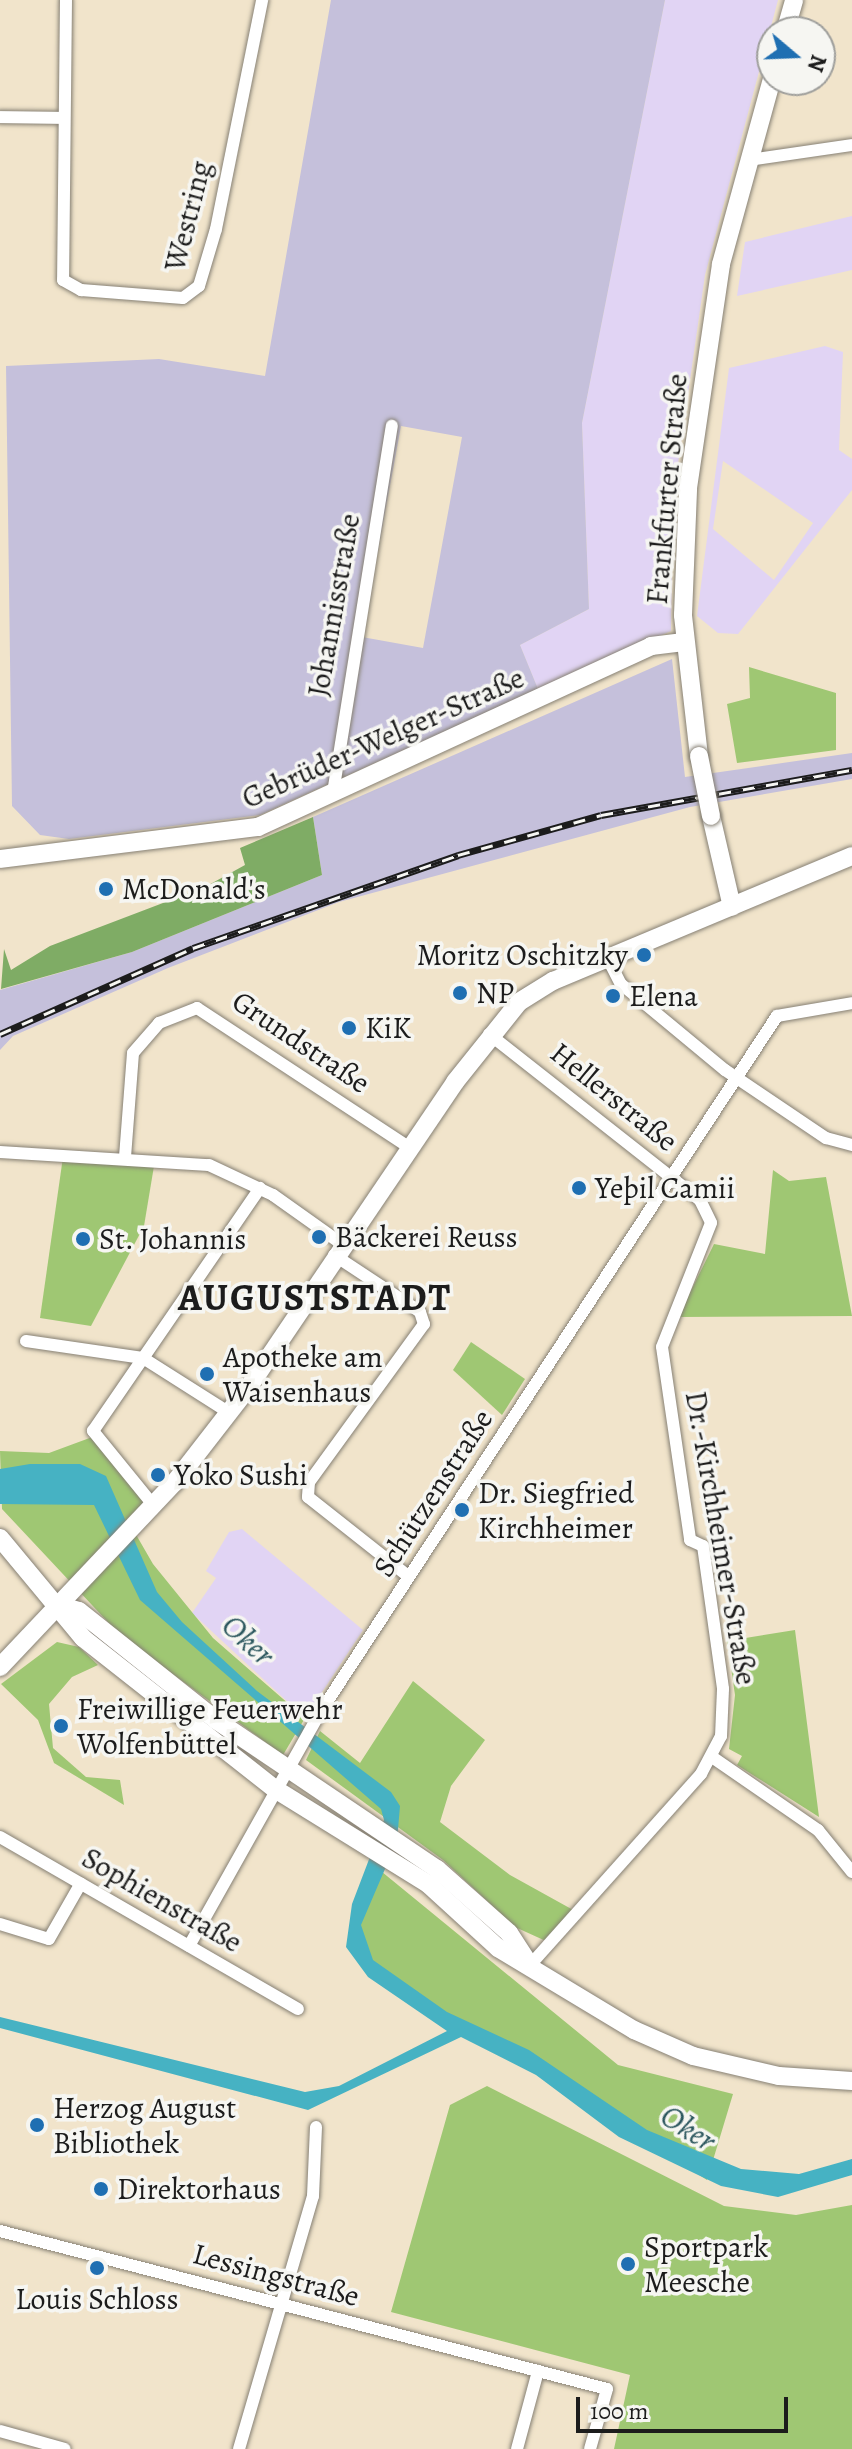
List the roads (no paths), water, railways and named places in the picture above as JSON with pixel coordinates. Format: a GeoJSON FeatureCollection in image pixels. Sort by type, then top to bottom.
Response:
{"type":"FeatureCollection","features":[{"type":"Feature","properties":{"kind":"main road","name":"Frankfurter Straße"},"geometry":{"type":"LineString","coordinates":[[732,907],[699,756],[684,642],[688,488],[721,264],[767,96]]}},
{"type":"Feature","properties":{"kind":"main road","name":"Gebrüder-Welger-Straße"},"geometry":{"type":"LineString","coordinates":[[0,859],[228,836],[333,793],[651,646],[684,642]]}},
{"type":"Feature","properties":{"kind":"main road"},"geometry":{"type":"LineString","coordinates":[[0,1667],[154,1506],[228,1412],[489,1034],[533,992],[607,957],[852,856]]}},
{"type":"Feature","properties":{"kind":"main road"},"geometry":{"type":"LineString","coordinates":[[0,1538],[59,1605],[67,1625],[275,1789],[400,1865],[498,1948],[601,2011],[693,2056],[779,2076],[852,2081]]}},
{"type":"Feature","properties":{"kind":"main road"},"geometry":{"type":"LineString","coordinates":[[59,1605],[79,1611],[286,1770],[406,1846],[509,1933],[530,1965]]}},
{"type":"Feature","properties":{"kind":"street","name":"Westring"},"geometry":{"type":"LineString","coordinates":[[66,0],[63,280],[81,290],[193,295],[219,216],[262,0]]}},
{"type":"Feature","properties":{"kind":"street"},"geometry":{"type":"LineString","coordinates":[[0,117],[64,118]]}},
{"type":"Feature","properties":{"kind":"street"},"geometry":{"type":"LineString","coordinates":[[749,160],[852,145]]}},
{"type":"Feature","properties":{"kind":"street","name":"Johannisstraße"},"geometry":{"type":"LineString","coordinates":[[333,793],[392,426]]}},
{"type":"Feature","properties":{"kind":"street"},"geometry":{"type":"LineString","coordinates":[[607,957],[621,984],[737,1078],[826,1138],[852,1145]]}},
{"type":"Feature","properties":{"kind":"street","name":"Schützenstraße"},"geometry":{"type":"LineString","coordinates":[[189,1946],[319,1714],[777,1016],[852,1003]]}},
{"type":"Feature","properties":{"kind":"street","name":"Grundstraße"},"geometry":{"type":"LineString","coordinates":[[125,1157],[133,1053],[159,1023],[197,1008],[409,1147]]}},
{"type":"Feature","properties":{"kind":"street","name":"Hellerstraße"},"geometry":{"type":"LineString","coordinates":[[489,1034],[700,1200],[711,1223],[662,1337]]}},
{"type":"Feature","properties":{"kind":"street"},"geometry":{"type":"LineString","coordinates":[[0,1152],[125,1157],[209,1165],[260,1188],[420,1312],[424,1324],[307,1490],[408,1576]]}},
{"type":"Feature","properties":{"kind":"street"},"geometry":{"type":"LineString","coordinates":[[154,1506],[95,1436],[143,1358],[260,1188]]}},
{"type":"Feature","properties":{"kind":"street","name":"Dr.-Kirchheimer-Straße"},"geometry":{"type":"LineString","coordinates":[[530,1965],[712,1757],[723,1728],[723,1689],[703,1546],[690,1540],[662,1337]]}},
{"type":"Feature","properties":{"kind":"street"},"geometry":{"type":"LineString","coordinates":[[26,1341],[143,1358],[228,1412]]}},
{"type":"Feature","properties":{"kind":"street"},"geometry":{"type":"LineString","coordinates":[[712,1757],[818,1830],[852,1872]]}},
{"type":"Feature","properties":{"kind":"street","name":"Sophienstraße"},"geometry":{"type":"LineString","coordinates":[[0,1837],[298,2009]]}},
{"type":"Feature","properties":{"kind":"street"},"geometry":{"type":"LineString","coordinates":[[0,1924],[49,1939],[81,1883]]}},
{"type":"Feature","properties":{"kind":"street"},"geometry":{"type":"LineString","coordinates":[[239,2449],[318,2173],[316,2127]]}},
{"type":"Feature","properties":{"kind":"street","name":"Lessingstraße"},"geometry":{"type":"LineString","coordinates":[[0,2231],[607,2389],[590,2449]]}},
{"type":"Feature","properties":{"kind":"street"},"geometry":{"type":"LineString","coordinates":[[517,2449],[538,2371]]}},
{"type":"Feature","properties":{"kind":"street"},"geometry":{"type":"LineString","coordinates":[[0,2431],[65,2449]]}},
{"type":"Feature","properties":{"kind":"water"},"geometry":{"type":"Polygon","coordinates":[[[30,1464],[80,1464],[106,1476],[157,1592],[182,1622],[257,1691],[391,1792],[400,1806],[397,1841],[361,1925],[373,1960],[447,2012],[529,2050],[647,2130],[741,2169],[799,2174],[852,2159],[852,2175],[778,2197],[721,2186],[619,2137],[536,2075],[461,2037],[308,2110],[0,2028],[0,2017],[305,2092],[339,2086],[447,2031],[368,1977],[346,1947],[352,1904],[384,1820],[381,1809],[140,1600],[94,1505],[0,1504],[0,1469],[30,1464]]]}},
{"type":"Feature","properties":{"kind":"railway"},"geometry":{"type":"LineString","coordinates":[[0,1034],[193,948],[458,855],[601,815],[852,770]]}},
{"type":"Feature","properties":{"kind":"place","name":"McDonald's"},"geometry":{"type":"Point","coordinates":[106,889]}},
{"type":"Feature","properties":{"kind":"place","name":"Moritz Oschitzky"},"geometry":{"type":"Point","coordinates":[644,955]}},
{"type":"Feature","properties":{"kind":"place","name":"NP"},"geometry":{"type":"Point","coordinates":[460,993]}},
{"type":"Feature","properties":{"kind":"place","name":"Elena"},"geometry":{"type":"Point","coordinates":[613,996]}},
{"type":"Feature","properties":{"kind":"place","name":"KiK"},"geometry":{"type":"Point","coordinates":[349,1028]}},
{"type":"Feature","properties":{"kind":"place","name":"Yeþil Camii"},"geometry":{"type":"Point","coordinates":[579,1188]}},
{"type":"Feature","properties":{"kind":"place","name":"Bäckerei Reuss"},"geometry":{"type":"Point","coordinates":[319,1237]}},
{"type":"Feature","properties":{"kind":"place","name":"St. Johannis"},"geometry":{"type":"Point","coordinates":[83,1239]}},
{"type":"Feature","properties":{"kind":"place","name":"Apotheke am Waisenhaus"},"geometry":{"type":"Point","coordinates":[207,1374]}},
{"type":"Feature","properties":{"kind":"place","name":"Yoko Sushi"},"geometry":{"type":"Point","coordinates":[158,1475]}},
{"type":"Feature","properties":{"kind":"place","name":"Dr. Siegfried Kirchheimer"},"geometry":{"type":"Point","coordinates":[462,1510]}},
{"type":"Feature","properties":{"kind":"place","name":"Freiwillige Feuerwehr Wolfenbüttel"},"geometry":{"type":"Point","coordinates":[61,1726]}},
{"type":"Feature","properties":{"kind":"place","name":"Herzog August Bibliothek"},"geometry":{"type":"Point","coordinates":[37,2125]}},
{"type":"Feature","properties":{"kind":"place","name":"Direktorhaus"},"geometry":{"type":"Point","coordinates":[101,2189]}},
{"type":"Feature","properties":{"kind":"place","name":"Sportpark Meesche"},"geometry":{"type":"Point","coordinates":[628,2264]}},
{"type":"Feature","properties":{"kind":"place","name":"Louis Schloss"},"geometry":{"type":"Point","coordinates":[97,2268]}},
{"type":"Feature","properties":{"kind":"district","name":"AUGUSTSTADT"},"geometry":{"type":"Point","coordinates":[315,1298]}},
{"type":"Feature","properties":{"kind":"water label","name":"Oker"},"geometry":{"type":"Point","coordinates":[248,1640]}},
{"type":"Feature","properties":{"kind":"water label","name":"Oker"},"geometry":{"type":"Point","coordinates":[688,2128]}}]}
